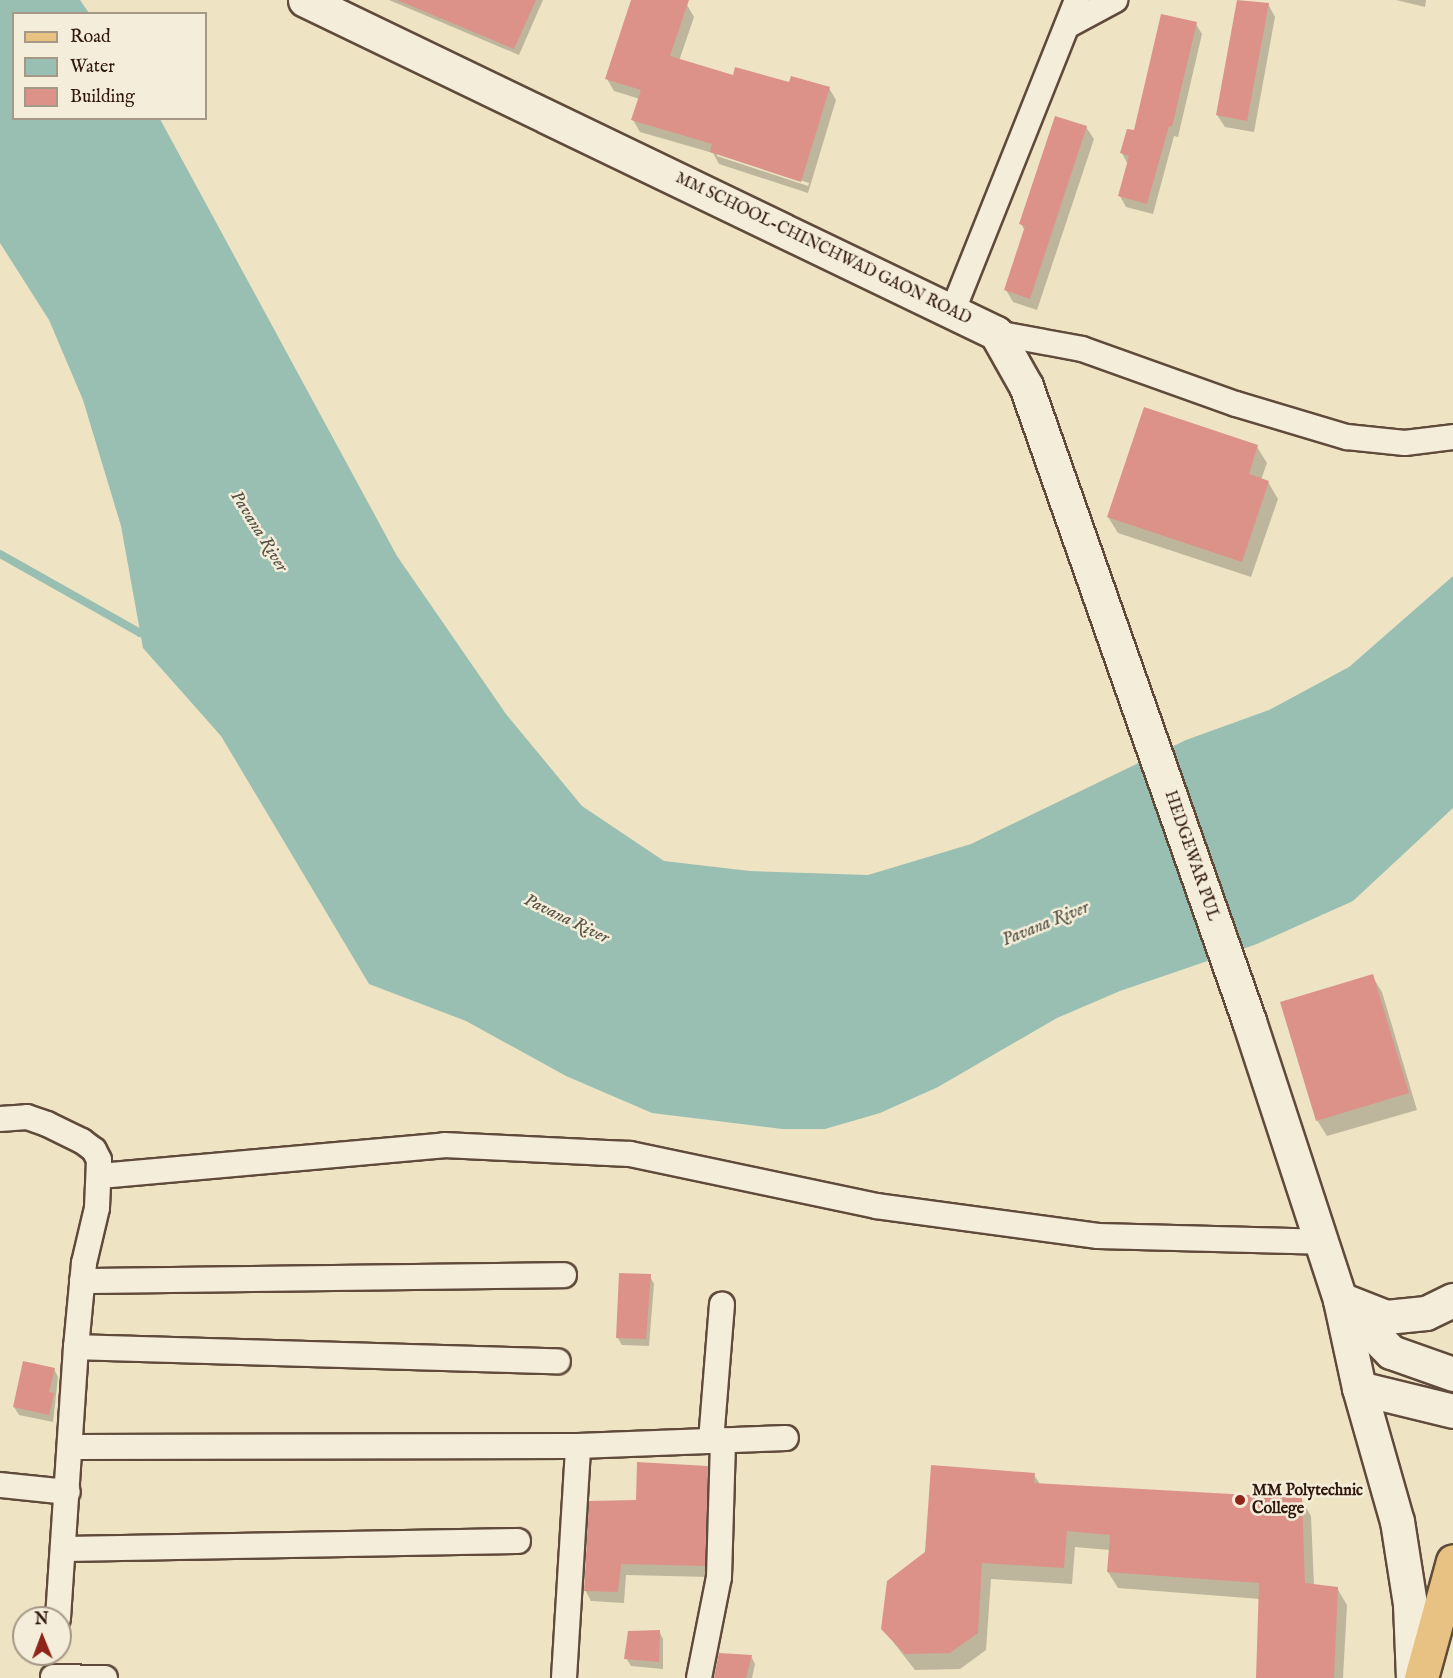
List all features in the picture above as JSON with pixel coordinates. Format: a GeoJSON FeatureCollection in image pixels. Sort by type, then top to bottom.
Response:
{"type":"FeatureCollection","features":[{"type":"Feature","properties":{"kind":"main road","name":"MM SCHOOL-CHINCHWAD GAON ROAD"},"geometry":{"type":"LineString","coordinates":[[305,0],[953,310],[996,333]]}},
{"type":"Feature","properties":{"kind":"main road","name":"HEDGEWAR PUL"},"geometry":{"type":"LineString","coordinates":[[996,333],[1026,387],[1249,1021],[1340,1300],[1359,1388],[1397,1521],[1410,1604],[1413,1678]]}},
{"type":"Feature","properties":{"kind":"main road"},"geometry":{"type":"LineString","coordinates":[[1340,1300],[1386,1317],[1426,1312],[1453,1300]]}},
{"type":"Feature","properties":{"kind":"main road"},"geometry":{"type":"LineString","coordinates":[[1340,1300],[1391,1352],[1453,1374]]}},
{"type":"Feature","properties":{"kind":"main road"},"geometry":{"type":"LineString","coordinates":[[1359,1388],[1453,1411]]}},
{"type":"Feature","properties":{"kind":"main road"},"geometry":{"type":"LineString","coordinates":[[1421,1678],[1453,1561]]}},
{"type":"Feature","properties":{"kind":"street"},"geometry":{"type":"LineString","coordinates":[[953,310],[1077,0]]}},
{"type":"Feature","properties":{"kind":"street"},"geometry":{"type":"LineString","coordinates":[[1067,26],[1114,0]]}},
{"type":"Feature","properties":{"kind":"street"},"geometry":{"type":"LineString","coordinates":[[996,333],[1082,349],[1236,404],[1347,437],[1405,443],[1453,437]]}},
{"type":"Feature","properties":{"kind":"street"},"geometry":{"type":"LineString","coordinates":[[0,1119],[27,1117],[82,1141],[94,1150],[100,1176],[82,1281],[59,1606]]}},
{"type":"Feature","properties":{"kind":"street"},"geometry":{"type":"LineString","coordinates":[[100,1176],[444,1145],[630,1154],[876,1206],[1098,1236],[1322,1242]]}},
{"type":"Feature","properties":{"kind":"street"},"geometry":{"type":"LineString","coordinates":[[82,1281],[564,1275]]}},
{"type":"Feature","properties":{"kind":"street"},"geometry":{"type":"LineString","coordinates":[[699,1678],[719,1577],[717,1441],[722,1304]]}},
{"type":"Feature","properties":{"kind":"street"},"geometry":{"type":"LineString","coordinates":[[76,1347],[558,1361]]}},
{"type":"Feature","properties":{"kind":"street"},"geometry":{"type":"LineString","coordinates":[[71,1447],[578,1446],[786,1438]]}},
{"type":"Feature","properties":{"kind":"street"},"geometry":{"type":"LineString","coordinates":[[564,1678],[578,1446]]}},
{"type":"Feature","properties":{"kind":"street"},"geometry":{"type":"LineString","coordinates":[[0,1485],[68,1492]]}},
{"type":"Feature","properties":{"kind":"street"},"geometry":{"type":"LineString","coordinates":[[63,1549],[518,1541]]}},
{"type":"Feature","properties":{"kind":"street"},"geometry":{"type":"LineString","coordinates":[[54,1670],[105,1678]]}},
{"type":"Feature","properties":{"kind":"water","name":"Pavana River"},"geometry":{"type":"Polygon","coordinates":[[[0,0],[80,0],[88,12],[12,12],[12,120],[161,120],[397,556],[506,714],[582,806],[664,861],[750,871],[868,875],[971,844],[1186,740],[1269,710],[1349,667],[1453,576],[1453,808],[1353,901],[1257,944],[1120,991],[1057,1018],[938,1087],[880,1113],[825,1129],[782,1129],[652,1113],[566,1076],[466,1021],[369,984],[221,736],[143,648],[121,526],[83,400],[49,320],[0,243],[0,0]]]}},
{"type":"Feature","properties":{"kind":"building"},"geometry":{"type":"Polygon","coordinates":[[[397,0],[536,0],[514,49],[397,0]]]}},
{"type":"Feature","properties":{"kind":"building"},"geometry":{"type":"Polygon","coordinates":[[[631,0],[689,0],[670,56],[733,75],[735,67],[789,82],[791,76],[830,87],[801,182],[710,152],[712,144],[631,120],[641,90],[605,79],[631,0]]]}},
{"type":"Feature","properties":{"kind":"building"},"geometry":{"type":"Polygon","coordinates":[[[1237,0],[1269,3],[1247,121],[1216,115],[1237,0]]]}},
{"type":"Feature","properties":{"kind":"building"},"geometry":{"type":"Polygon","coordinates":[[[1161,14],[1197,22],[1172,127],[1169,126],[1147,204],[1118,196],[1129,156],[1120,153],[1127,129],[1134,130],[1161,14]]]}},
{"type":"Feature","properties":{"kind":"building"},"geometry":{"type":"Polygon","coordinates":[[[1055,116],[1087,126],[1030,299],[1004,290],[1025,226],[1019,224],[1055,116]]]}},
{"type":"Feature","properties":{"kind":"building"},"geometry":{"type":"Polygon","coordinates":[[[1144,407],[1258,445],[1249,474],[1269,481],[1242,562],[1107,517],[1144,407]]]}},
{"type":"Feature","properties":{"kind":"building"},"geometry":{"type":"Polygon","coordinates":[[[1373,974],[1409,1093],[1316,1121],[1280,1002],[1373,974]]]}},
{"type":"Feature","properties":{"kind":"building"},"geometry":{"type":"Polygon","coordinates":[[[619,1273],[651,1274],[646,1339],[616,1338],[619,1273]]]}},
{"type":"Feature","properties":{"kind":"building"},"geometry":{"type":"Polygon","coordinates":[[[23,1361],[55,1368],[49,1392],[54,1393],[49,1415],[13,1407],[23,1361]]]}},
{"type":"Feature","properties":{"kind":"building"},"geometry":{"type":"Polygon","coordinates":[[[637,1462],[708,1466],[705,1566],[621,1564],[618,1592],[584,1591],[589,1501],[636,1500],[637,1462]]]}},
{"type":"Feature","properties":{"kind":"building"},"geometry":{"type":"Polygon","coordinates":[[[931,1465],[1035,1473],[1034,1483],[1302,1498],[1305,1583],[1338,1587],[1334,1678],[1256,1678],[1259,1583],[1107,1572],[1110,1535],[1067,1531],[1064,1568],[982,1563],[978,1633],[950,1653],[905,1654],[881,1629],[887,1581],[925,1552],[931,1465]]]}},
{"type":"Feature","properties":{"kind":"building"},"geometry":{"type":"Polygon","coordinates":[[[660,1630],[659,1662],[624,1659],[628,1631],[660,1630]]]}},
{"type":"Feature","properties":{"kind":"building"},"geometry":{"type":"Polygon","coordinates":[[[719,1653],[752,1655],[746,1678],[714,1678],[719,1653]]]}},
{"type":"Feature","properties":{"kind":"waterway"},"geometry":{"type":"LineString","coordinates":[[0,554],[140,633],[149,633]]}},
{"type":"Feature","properties":{"kind":"place","name":"MM Polytechnic College"},"geometry":{"type":"Point","coordinates":[1240,1500]}}]}
